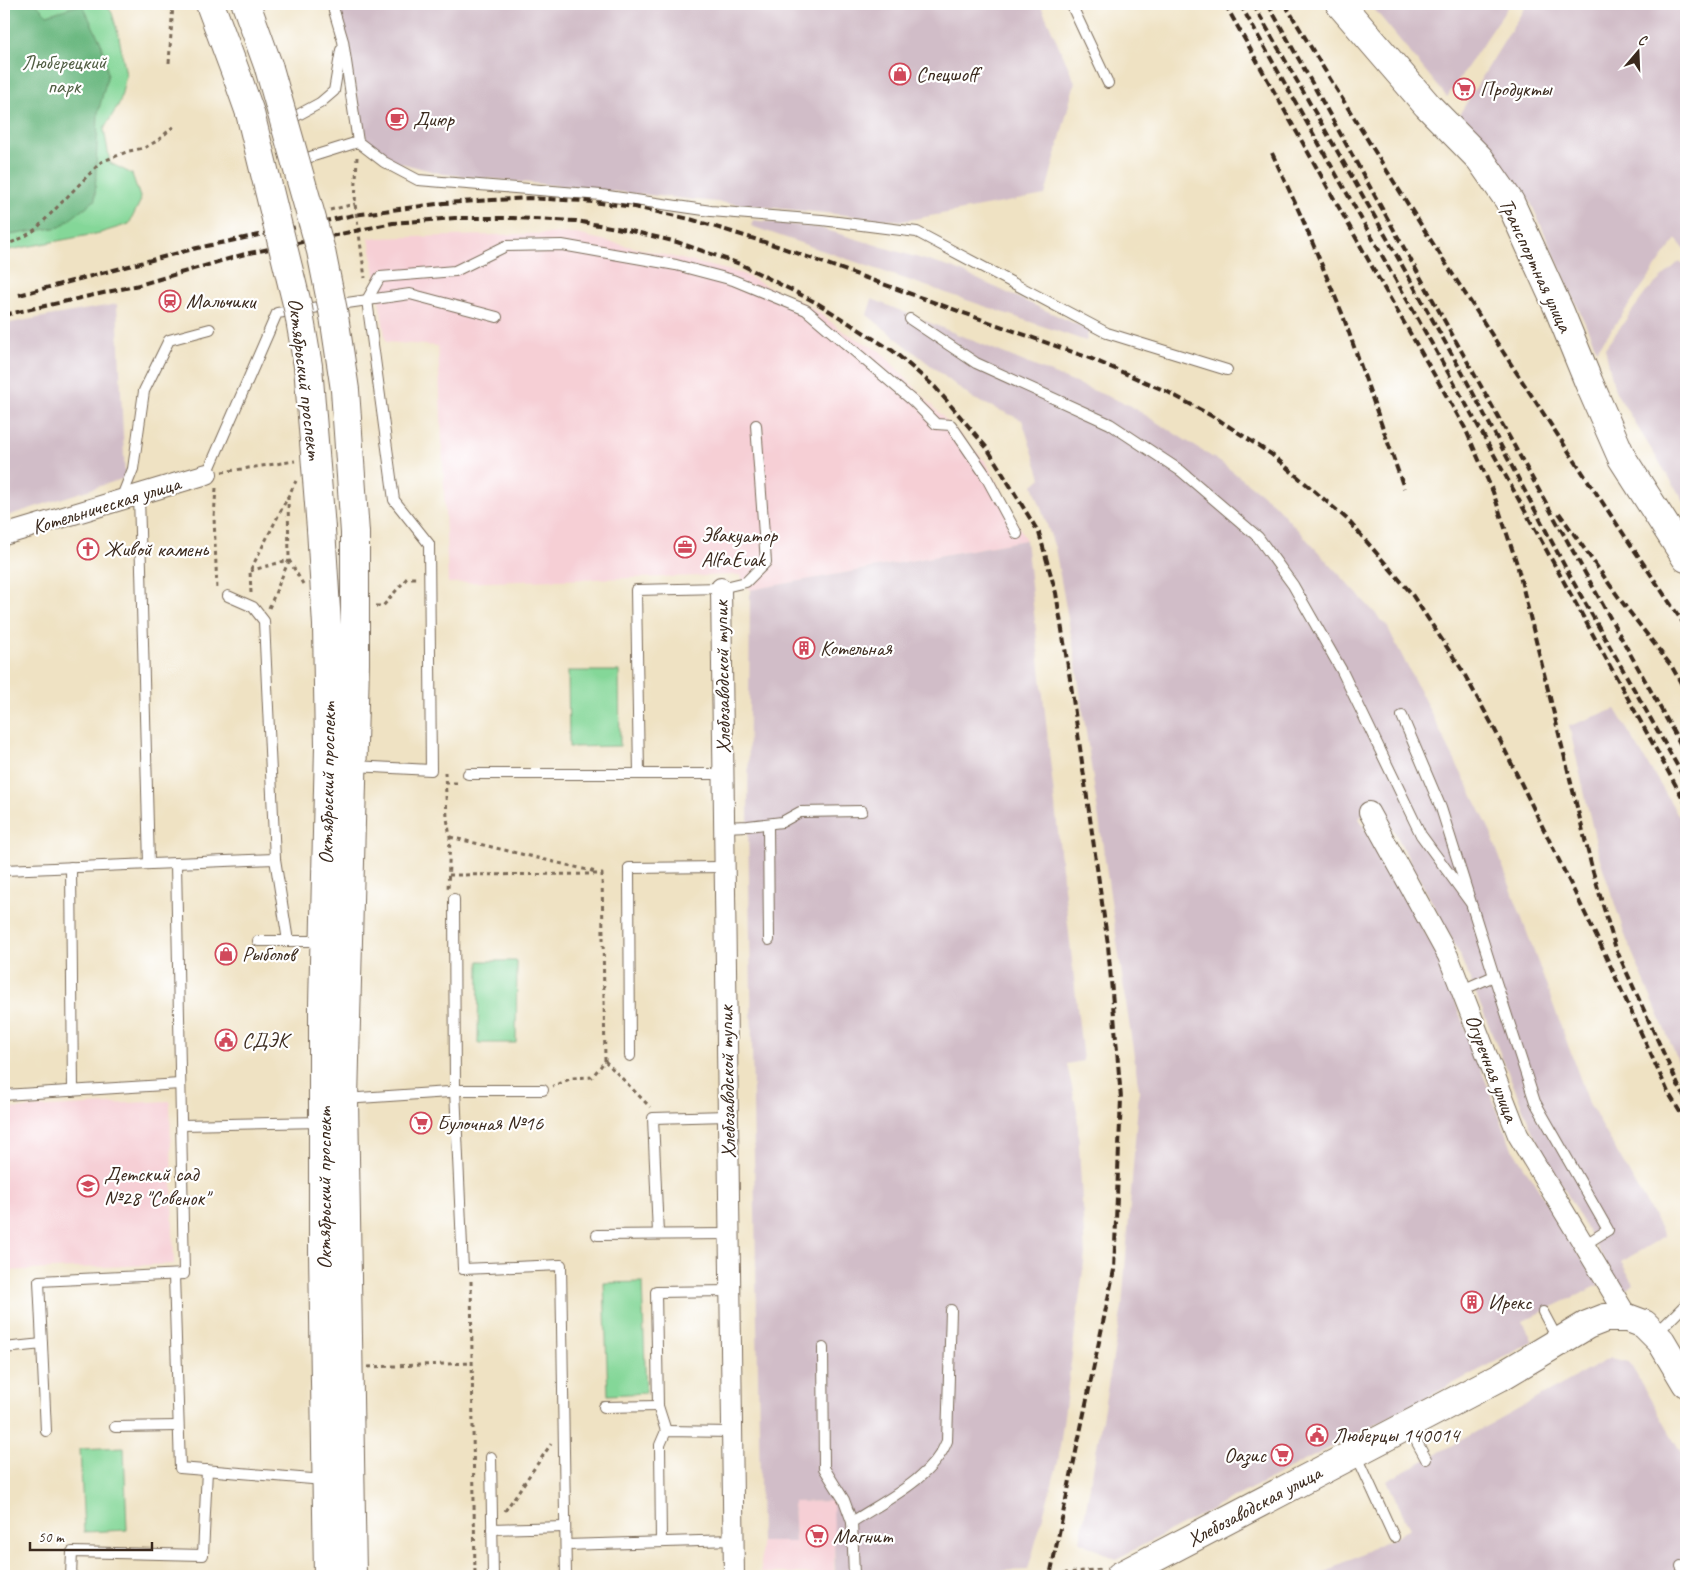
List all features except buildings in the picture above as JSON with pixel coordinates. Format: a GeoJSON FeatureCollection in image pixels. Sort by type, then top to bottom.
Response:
{"type":"FeatureCollection","features":[{"type":"Feature","properties":{"kind":"main road","name":"Октябрьский проспект"},"geometry":{"type":"LineString","coordinates":[[210,4],[250,113],[298,308],[308,366],[321,530],[329,746],[324,941],[328,1576]]}},
{"type":"Feature","properties":{"kind":"main road","name":"Октябрьский проспект"},"geometry":{"type":"LineString","coordinates":[[246,4],[269,68],[321,251],[334,316],[345,390],[355,532],[353,766],[344,1099],[352,1576]]}},
{"type":"Feature","properties":{"kind":"main road","name":"Транспортная улица"},"geometry":{"type":"LineString","coordinates":[[1340,4],[1427,105],[1480,160],[1510,202],[1560,312],[1622,458],[1686,558]]}},
{"type":"Feature","properties":{"kind":"main road","name":"Хлебозаводская улица"},"geometry":{"type":"LineString","coordinates":[[1120,1576],[1189,1533],[1408,1426],[1500,1377],[1587,1325],[1605,1318],[1628,1318]]}},
{"type":"Feature","properties":{"kind":"main road"},"geometry":{"type":"LineString","coordinates":[[1628,1318],[1644,1324],[1661,1341],[1686,1383]]}},
{"type":"Feature","properties":{"kind":"street","name":"Котельническая улица"},"geometry":{"type":"LineString","coordinates":[[4,536],[212,474]]}},
{"type":"Feature","properties":{"kind":"street","name":"Хлебозаводской тупик"},"geometry":{"type":"LineString","coordinates":[[720,588],[734,1576]]}},
{"type":"Feature","properties":{"kind":"street","name":"Огуречная улица"},"geometry":{"type":"LineString","coordinates":[[1369,812],[1448,956],[1518,1135],[1628,1318]]}},
{"type":"Feature","properties":{"kind":"lane"},"geometry":{"type":"LineString","coordinates":[[332,4],[343,41],[358,142],[384,162],[418,180],[601,195],[711,211],[822,220],[917,232],[1107,334],[1227,370]]}},
{"type":"Feature","properties":{"kind":"lane"},"geometry":{"type":"LineString","coordinates":[[1071,4],[1108,83]]}},
{"type":"Feature","properties":{"kind":"lane"},"geometry":{"type":"LineString","coordinates":[[296,116],[320,103],[334,91],[343,41]]}},
{"type":"Feature","properties":{"kind":"lane"},"geometry":{"type":"LineString","coordinates":[[307,158],[358,142]]}},
{"type":"Feature","properties":{"kind":"lane"},"geometry":{"type":"LineString","coordinates":[[353,766],[431,770],[429,544],[394,500],[367,300],[380,277],[455,271],[506,246],[562,245],[676,265],[733,280],[806,310],[913,401],[936,424],[951,425],[984,473],[1017,534]]}},
{"type":"Feature","properties":{"kind":"lane"},"geometry":{"type":"LineString","coordinates":[[212,474],[277,312],[410,294],[497,317]]}},
{"type":"Feature","properties":{"kind":"lane"},"geometry":{"type":"LineString","coordinates":[[910,319],[976,363],[1110,424],[1181,471],[1258,536],[1293,585],[1342,671],[1421,834],[1470,902]]}},
{"type":"Feature","properties":{"kind":"lane"},"geometry":{"type":"LineString","coordinates":[[149,864],[130,498],[144,391],[170,340],[210,329]]}},
{"type":"Feature","properties":{"kind":"lane"},"geometry":{"type":"LineString","coordinates":[[640,774],[636,590],[720,588],[746,582],[766,562],[756,426]]}},
{"type":"Feature","properties":{"kind":"lane"},"geometry":{"type":"LineString","coordinates":[[228,596],[252,607],[264,621],[275,859],[288,941]]}},
{"type":"Feature","properties":{"kind":"lane"},"geometry":{"type":"LineString","coordinates":[[1402,716],[1441,808],[1535,1102],[1608,1230],[1584,1244]]}},
{"type":"Feature","properties":{"kind":"lane"},"geometry":{"type":"LineString","coordinates":[[468,774],[723,774]]}},
{"type":"Feature","properties":{"kind":"lane"},"geometry":{"type":"LineString","coordinates":[[724,827],[782,822],[800,812],[862,811]]}},
{"type":"Feature","properties":{"kind":"lane"},"geometry":{"type":"LineString","coordinates":[[768,824],[769,940]]}},
{"type":"Feature","properties":{"kind":"lane"},"geometry":{"type":"LineString","coordinates":[[4,870],[275,859]]}},
{"type":"Feature","properties":{"kind":"lane"},"geometry":{"type":"LineString","coordinates":[[46,1431],[39,1281],[184,1274],[176,863]]}},
{"type":"Feature","properties":{"kind":"lane"},"geometry":{"type":"LineString","coordinates":[[71,867],[72,1091]]}},
{"type":"Feature","properties":{"kind":"lane"},"geometry":{"type":"LineString","coordinates":[[630,1056],[629,868],[724,867]]}},
{"type":"Feature","properties":{"kind":"lane"},"geometry":{"type":"LineString","coordinates":[[454,899],[455,1090],[462,1269],[561,1264],[566,1576]]}},
{"type":"Feature","properties":{"kind":"lane"},"geometry":{"type":"LineString","coordinates":[[258,941],[324,941]]}},
{"type":"Feature","properties":{"kind":"lane"},"geometry":{"type":"LineString","coordinates":[[1462,990],[1494,976]]}},
{"type":"Feature","properties":{"kind":"lane"},"geometry":{"type":"LineString","coordinates":[[4,1095],[180,1084]]}},
{"type":"Feature","properties":{"kind":"lane"},"geometry":{"type":"LineString","coordinates":[[344,1099],[450,1092],[455,1090],[543,1090]]}},
{"type":"Feature","properties":{"kind":"lane"},"geometry":{"type":"LineString","coordinates":[[658,1234],[653,1118],[728,1116]]}},
{"type":"Feature","properties":{"kind":"lane"},"geometry":{"type":"LineString","coordinates":[[182,1125],[324,1122]]}},
{"type":"Feature","properties":{"kind":"lane"},"geometry":{"type":"LineString","coordinates":[[597,1235],[729,1234]]}},
{"type":"Feature","properties":{"kind":"lane"},"geometry":{"type":"LineString","coordinates":[[174,1275],[180,1468],[326,1480]]}},
{"type":"Feature","properties":{"kind":"lane"},"geometry":{"type":"LineString","coordinates":[[661,1542],[660,1445],[666,1431],[658,1406],[656,1292],[730,1291]]}},
{"type":"Feature","properties":{"kind":"lane"},"geometry":{"type":"LineString","coordinates":[[1655,1335],[1686,1305]]}},
{"type":"Feature","properties":{"kind":"lane"},"geometry":{"type":"LineString","coordinates":[[852,1522],[922,1476],[943,1451],[947,1441],[951,1310]]}},
{"type":"Feature","properties":{"kind":"lane"},"geometry":{"type":"LineString","coordinates":[[1543,1312],[1559,1342]]}},
{"type":"Feature","properties":{"kind":"lane"},"geometry":{"type":"LineString","coordinates":[[4,1348],[42,1344]]}},
{"type":"Feature","properties":{"kind":"lane"},"geometry":{"type":"LineString","coordinates":[[823,1348],[824,1468],[844,1500],[852,1522],[854,1576]]}},
{"type":"Feature","properties":{"kind":"lane"},"geometry":{"type":"LineString","coordinates":[[604,1407],[658,1406]]}},
{"type":"Feature","properties":{"kind":"lane"},"geometry":{"type":"LineString","coordinates":[[115,1427],[178,1426]]}},
{"type":"Feature","properties":{"kind":"lane"},"geometry":{"type":"LineString","coordinates":[[1408,1426],[1426,1460]]}},
{"type":"Feature","properties":{"kind":"lane"},"geometry":{"type":"LineString","coordinates":[[666,1431],[731,1432]]}},
{"type":"Feature","properties":{"kind":"lane"},"geometry":{"type":"LineString","coordinates":[[1355,1453],[1394,1538]]}},
{"type":"Feature","properties":{"kind":"lane"},"geometry":{"type":"LineString","coordinates":[[491,1457],[493,1576]]}},
{"type":"Feature","properties":{"kind":"lane"},"geometry":{"type":"LineString","coordinates":[[71,1576],[72,1552],[203,1556],[207,1470]]}},
{"type":"Feature","properties":{"kind":"lane"},"geometry":{"type":"LineString","coordinates":[[492,1529],[565,1527]]}},
{"type":"Feature","properties":{"kind":"lane"},"geometry":{"type":"LineString","coordinates":[[566,1545],[733,1540]]}},
{"type":"Feature","properties":{"kind":"path"},"geometry":{"type":"LineString","coordinates":[[169,63],[173,4]]}},
{"type":"Feature","properties":{"kind":"path"},"geometry":{"type":"LineString","coordinates":[[4,246],[36,230],[101,162],[129,151],[144,148],[157,141],[175,126]]}},
{"type":"Feature","properties":{"kind":"path"},"geometry":{"type":"LineString","coordinates":[[358,142],[355,204],[367,300]]}},
{"type":"Feature","properties":{"kind":"path"},"geometry":{"type":"LineString","coordinates":[[228,596],[217,591],[212,474],[297,460],[297,469]]}},
{"type":"Feature","properties":{"kind":"path"},"geometry":{"type":"LineString","coordinates":[[252,607],[250,571],[297,478]]}},
{"type":"Feature","properties":{"kind":"path"},"geometry":{"type":"LineString","coordinates":[[264,621],[289,560],[288,495]]}},
{"type":"Feature","properties":{"kind":"path"},"geometry":{"type":"LineString","coordinates":[[250,571],[289,560]]}},
{"type":"Feature","properties":{"kind":"path"},"geometry":{"type":"LineString","coordinates":[[289,560],[305,588]]}},
{"type":"Feature","properties":{"kind":"path"},"geometry":{"type":"LineString","coordinates":[[370,606],[383,606],[407,578]]}},
{"type":"Feature","properties":{"kind":"path"},"geometry":{"type":"LineString","coordinates":[[450,837],[602,874]]}},
{"type":"Feature","properties":{"kind":"path"},"geometry":{"type":"LineString","coordinates":[[449,875],[602,874]]}},
{"type":"Feature","properties":{"kind":"path"},"geometry":{"type":"LineString","coordinates":[[543,1090],[572,1078],[592,1077],[605,1061],[602,874]]}},
{"type":"Feature","properties":{"kind":"path"},"geometry":{"type":"LineString","coordinates":[[605,1061],[660,1118]]}},
{"type":"Feature","properties":{"kind":"path"},"geometry":{"type":"LineString","coordinates":[[471,1275],[475,1576]]}},
{"type":"Feature","properties":{"kind":"path"},"geometry":{"type":"LineString","coordinates":[[366,1367],[472,1363]]}},
{"type":"Feature","properties":{"kind":"path"},"geometry":{"type":"LineString","coordinates":[[492,1529],[554,1440]]}},
{"type":"Feature","properties":{"kind":"shaded area"},"geometry":{"type":"Polygon","coordinates":[[[337,4],[1040,4],[1075,82],[1045,195],[903,221],[443,174],[381,158],[367,144],[337,4]]]}},
{"type":"Feature","properties":{"kind":"shaded area"},"geometry":{"type":"Polygon","coordinates":[[[1370,4],[1510,4],[1447,97],[1370,4]]]}},
{"type":"Feature","properties":{"kind":"shaded area"},"geometry":{"type":"Polygon","coordinates":[[[1527,4],[1686,4],[1686,251],[1676,239],[1597,350],[1530,201],[1459,115],[1527,4]]]}},
{"type":"Feature","properties":{"kind":"shaded area"},"geometry":{"type":"Polygon","coordinates":[[[753,220],[820,228],[955,269],[1089,330],[1086,341],[751,226],[753,220]]]}},
{"type":"Feature","properties":{"kind":"shaded area"},"geometry":{"type":"Polygon","coordinates":[[[573,233],[740,273],[809,306],[843,331],[880,351],[986,462],[1026,540],[750,590],[740,575],[448,583],[438,346],[386,342],[369,238],[573,233]]]}},
{"type":"Feature","properties":{"kind":"shaded area"},"geometry":{"type":"Polygon","coordinates":[[[1680,261],[1686,269],[1686,505],[1615,391],[1605,348],[1647,291],[1680,261]]]}},
{"type":"Feature","properties":{"kind":"shaded area"},"geometry":{"type":"Polygon","coordinates":[[[872,299],[1131,406],[1223,464],[1273,503],[1387,626],[1489,828],[1589,1103],[1665,1236],[1621,1262],[1634,1284],[1622,1292],[1534,1135],[1458,951],[1380,805],[1359,818],[1435,950],[1511,1146],[1599,1285],[1523,1321],[1533,1342],[1116,1559],[1080,1542],[1122,1307],[1139,1090],[1074,651],[1055,548],[1033,485],[1041,478],[1022,420],[972,398],[867,315],[872,299]]]}},
{"type":"Feature","properties":{"kind":"shaded area"},"geometry":{"type":"Polygon","coordinates":[[[117,304],[125,478],[4,517],[4,324],[117,304]]]}},
{"type":"Feature","properties":{"kind":"shaded area"},"geometry":{"type":"Polygon","coordinates":[[[1026,540],[1083,1061],[1067,1064],[1077,1111],[1085,1255],[1058,1462],[1028,1570],[835,1576],[833,1501],[793,1502],[795,1542],[761,1542],[748,826],[750,590],[1026,540]]]}},
{"type":"Feature","properties":{"kind":"shaded area"},"geometry":{"type":"Polygon","coordinates":[[[1615,709],[1686,828],[1686,1080],[1626,938],[1599,856],[1569,726],[1615,709]]]}},
{"type":"Feature","properties":{"kind":"shaded area","name":"Детский сад №28 \"Совенок\""},"geometry":{"type":"Polygon","coordinates":[[[170,1101],[174,1264],[4,1271],[4,1109],[170,1101]]]}},
{"type":"Feature","properties":{"kind":"shaded area"},"geometry":{"type":"Polygon","coordinates":[[[1610,1358],[1629,1362],[1686,1461],[1686,1576],[1317,1576],[1410,1529],[1387,1481],[1610,1358]]]}},
{"type":"Feature","properties":{"kind":"shaded area"},"geometry":{"type":"Polygon","coordinates":[[[834,1501],[834,1576],[761,1573],[761,1542],[795,1542],[793,1502],[834,1501]]]}},
{"type":"Feature","properties":{"kind":"green space","name":"Люберецкий парк"},"geometry":{"type":"Polygon","coordinates":[[[4,4],[106,4],[112,13],[119,37],[126,75],[120,102],[104,129],[110,163],[132,174],[141,200],[129,224],[100,233],[4,251],[4,4]]]}},
{"type":"Feature","properties":{"kind":"green space","name":"Люберецкий парк"},"geometry":{"type":"Polygon","coordinates":[[[4,4],[36,4],[47,15],[82,4],[101,43],[108,74],[98,113],[95,200],[60,227],[4,236],[4,4]]]}},
{"type":"Feature","properties":{"kind":"green space"},"geometry":{"type":"Polygon","coordinates":[[[568,671],[619,671],[620,746],[569,747],[568,671]]]}},
{"type":"Feature","properties":{"kind":"green space"},"geometry":{"type":"Polygon","coordinates":[[[479,961],[517,961],[516,1043],[478,1043],[479,961]]]}},
{"type":"Feature","properties":{"kind":"green space"},"geometry":{"type":"Polygon","coordinates":[[[642,1282],[646,1393],[608,1395],[604,1283],[642,1282]]]}},
{"type":"Feature","properties":{"kind":"green space"},"geometry":{"type":"Polygon","coordinates":[[[124,1447],[127,1530],[84,1532],[80,1449],[124,1447]]]}},
{"type":"Feature","properties":{"kind":"railway"},"geometry":{"type":"LineString","coordinates":[[1225,4],[1384,288],[1465,428],[1493,492],[1517,564],[1593,872],[1616,949],[1686,1099]]}},
{"type":"Feature","properties":{"kind":"railway"},"geometry":{"type":"LineString","coordinates":[[1240,4],[1476,422],[1686,804]]}},
{"type":"Feature","properties":{"kind":"railway"},"geometry":{"type":"LineString","coordinates":[[1253,4],[1464,376],[1571,578],[1686,781]]}},
{"type":"Feature","properties":{"kind":"railway"},"geometry":{"type":"LineString","coordinates":[[1268,4],[1686,754]]}},
{"type":"Feature","properties":{"kind":"railway"},"geometry":{"type":"LineString","coordinates":[[1285,4],[1431,240],[1686,627]]}},
{"type":"Feature","properties":{"kind":"railway"},"geometry":{"type":"LineString","coordinates":[[1272,153],[1342,313],[1404,488]]}},
{"type":"Feature","properties":{"kind":"railway"},"geometry":{"type":"LineString","coordinates":[[19,295],[197,248],[354,215],[444,203],[528,198],[584,201],[634,207],[690,219],[777,246],[1092,359],[1168,392],[1219,420],[1271,454],[1347,519],[1411,593],[1462,670],[1495,730],[1604,952],[1668,1092],[1686,1122]]}},
{"type":"Feature","properties":{"kind":"railway"},"geometry":{"type":"LineString","coordinates":[[4,315],[139,285],[245,254],[393,223],[455,218],[576,221],[627,230],[677,242],[740,264],[817,303],[893,351],[935,387],[987,448],[1039,533],[1056,593],[1108,945],[1121,1098],[1114,1270],[1050,1576]]}},
{"type":"Feature","properties":{"kind":"railway"},"geometry":{"type":"LineString","coordinates":[[1559,513],[1622,602],[1672,667],[1686,692]]}},
{"type":"Feature","properties":{"kind":"place","name":"Спецшoff"},"geometry":{"type":"Point","coordinates":[900,74]}},
{"type":"Feature","properties":{"kind":"place","name":"Продукты"},"geometry":{"type":"Point","coordinates":[1464,89]}},
{"type":"Feature","properties":{"kind":"place","name":"Диюр"},"geometry":{"type":"Point","coordinates":[397,119]}},
{"type":"Feature","properties":{"kind":"place","name":"Мальчики"},"geometry":{"type":"Point","coordinates":[170,301]}},
{"type":"Feature","properties":{"kind":"place","name":"Эвакуатор AlfaEvak"},"geometry":{"type":"Point","coordinates":[685,547]}},
{"type":"Feature","properties":{"kind":"place","name":"Живой камень"},"geometry":{"type":"Point","coordinates":[88,549]}},
{"type":"Feature","properties":{"kind":"place","name":"Котельная"},"geometry":{"type":"Point","coordinates":[804,648]}},
{"type":"Feature","properties":{"kind":"place","name":"Рыболов"},"geometry":{"type":"Point","coordinates":[226,954]}},
{"type":"Feature","properties":{"kind":"place","name":"СДЭК"},"geometry":{"type":"Point","coordinates":[226,1040]}},
{"type":"Feature","properties":{"kind":"place","name":"Булочная №16"},"geometry":{"type":"Point","coordinates":[421,1123]}},
{"type":"Feature","properties":{"kind":"place","name":"Детский сад №28 \"Совенок\""},"geometry":{"type":"Point","coordinates":[88,1186]}},
{"type":"Feature","properties":{"kind":"place","name":"Ирекс"},"geometry":{"type":"Point","coordinates":[1472,1302]}},
{"type":"Feature","properties":{"kind":"place","name":"Люберцы 140014"},"geometry":{"type":"Point","coordinates":[1317,1435]}},
{"type":"Feature","properties":{"kind":"place","name":"Оазис"},"geometry":{"type":"Point","coordinates":[1282,1455]}},
{"type":"Feature","properties":{"kind":"place","name":"Магнит"},"geometry":{"type":"Point","coordinates":[817,1536]}}]}
